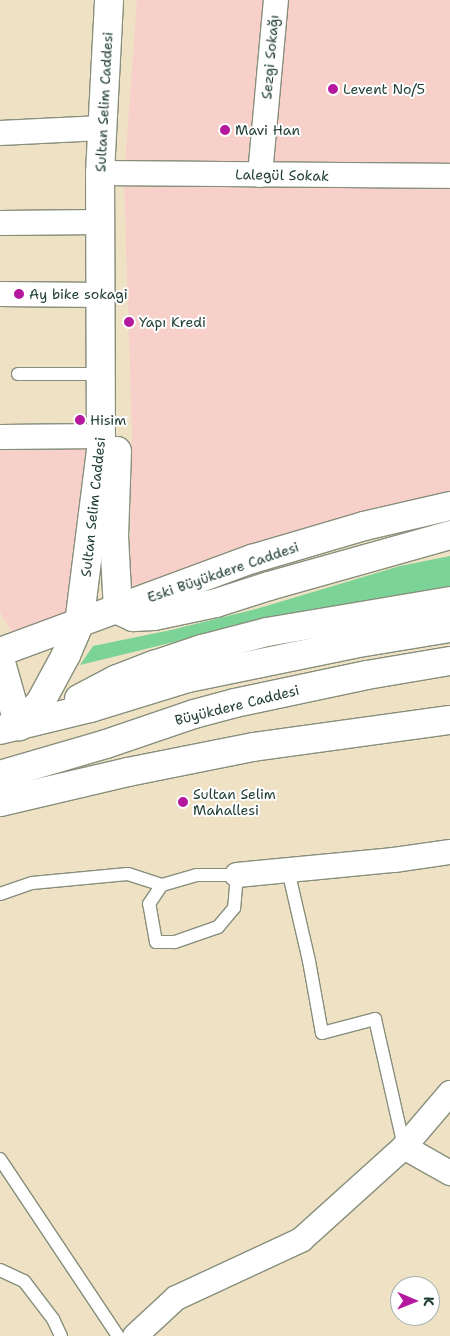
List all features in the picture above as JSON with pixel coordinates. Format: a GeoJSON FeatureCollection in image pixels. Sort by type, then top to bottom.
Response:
{"type":"FeatureCollection","features":[{"type":"Feature","properties":{"kind":"main road","name":"Sultan Selim Caddesi"},"geometry":{"type":"LineString","coordinates":[[10,728],[40,703],[66,655],[79,624],[101,436],[101,374],[108,295],[109,0]]}},
{"type":"Feature","properties":{"kind":"main road","name":"Sultan Selim Caddesi"},"geometry":{"type":"LineString","coordinates":[[109,128],[124,0]]}},
{"type":"Feature","properties":{"kind":"main road","name":"Sultan Selim Caddesi"},"geometry":{"type":"LineString","coordinates":[[107,173],[100,222],[108,295],[118,439],[114,536],[118,610]]}},
{"type":"Feature","properties":{"kind":"main road","name":"Eski Büyükdere Caddesi"},"geometry":{"type":"LineString","coordinates":[[0,652],[252,559],[364,526],[450,506]]}},
{"type":"Feature","properties":{"kind":"main road"},"geometry":{"type":"LineString","coordinates":[[118,610],[133,617],[154,616],[216,603],[268,586],[450,535]]}},
{"type":"Feature","properties":{"kind":"main road"},"geometry":{"type":"LineString","coordinates":[[56,718],[73,703],[117,678],[202,649],[267,632],[450,602]]}},
{"type":"Feature","properties":{"kind":"main road"},"geometry":{"type":"LineString","coordinates":[[0,659],[10,728],[56,718],[188,678],[369,641],[450,628]]}},
{"type":"Feature","properties":{"kind":"main road","name":"Büyükdere Caddesi"},"geometry":{"type":"LineString","coordinates":[[0,775],[235,703],[367,675],[450,661]]}},
{"type":"Feature","properties":{"kind":"main road"},"geometry":{"type":"LineString","coordinates":[[0,802],[128,772],[253,747],[450,720]]}},
{"type":"Feature","properties":{"kind":"street","name":"Sezgi Sokağı"},"geometry":{"type":"LineString","coordinates":[[260,175],[276,0]]}},
{"type":"Feature","properties":{"kind":"street"},"geometry":{"type":"LineString","coordinates":[[0,133],[109,128]]}},
{"type":"Feature","properties":{"kind":"street","name":"Lalegül Sokak"},"geometry":{"type":"LineString","coordinates":[[107,173],[450,176]]}},
{"type":"Feature","properties":{"kind":"street"},"geometry":{"type":"LineString","coordinates":[[0,223],[100,222]]}},
{"type":"Feature","properties":{"kind":"street"},"geometry":{"type":"LineString","coordinates":[[0,294],[108,295]]}},
{"type":"Feature","properties":{"kind":"street"},"geometry":{"type":"LineString","coordinates":[[0,437],[101,436]]}},
{"type":"Feature","properties":{"kind":"street"},"geometry":{"type":"LineString","coordinates":[[237,875],[394,860],[450,852]]}},
{"type":"Feature","properties":{"kind":"street"},"geometry":{"type":"LineString","coordinates":[[135,1336],[176,1298],[301,1240],[404,1147],[450,1093]]}},
{"type":"Feature","properties":{"kind":"street"},"geometry":{"type":"LineString","coordinates":[[404,1147],[450,1173]]}},
{"type":"Feature","properties":{"kind":"lane"},"geometry":{"type":"LineString","coordinates":[[18,374],[101,374]]}},
{"type":"Feature","properties":{"kind":"lane"},"geometry":{"type":"LineString","coordinates":[[288,870],[309,961],[322,1033],[375,1019],[404,1147]]}},
{"type":"Feature","properties":{"kind":"lane"},"geometry":{"type":"LineString","coordinates":[[0,894],[32,883],[128,874],[162,885],[197,875],[237,875],[234,908],[218,927],[175,942],[156,942],[149,904],[162,885]]}},
{"type":"Feature","properties":{"kind":"lane"},"geometry":{"type":"LineString","coordinates":[[0,1159],[118,1336]]}},
{"type":"Feature","properties":{"kind":"lane"},"geometry":{"type":"LineString","coordinates":[[0,1270],[24,1281],[53,1319],[61,1336]]}},
{"type":"Feature","properties":{"kind":"shaded area"},"geometry":{"type":"Polygon","coordinates":[[[137,0],[450,0],[450,495],[243,546],[129,596],[132,434],[124,179],[137,0]]]}},
{"type":"Feature","properties":{"kind":"shaded area"},"geometry":{"type":"Polygon","coordinates":[[[0,429],[89,432],[74,615],[15,637],[0,612],[0,429]]]}},
{"type":"Feature","properties":{"kind":"green space"},"geometry":{"type":"Polygon","coordinates":[[[450,556],[450,586],[289,614],[80,665],[93,646],[171,630],[256,609],[400,566],[450,556]]]}},
{"type":"Feature","properties":{"kind":"place","name":"Levent No/5"},"geometry":{"type":"Point","coordinates":[333,89]}},
{"type":"Feature","properties":{"kind":"place","name":"Mavi Han"},"geometry":{"type":"Point","coordinates":[225,130]}},
{"type":"Feature","properties":{"kind":"place","name":"Ay bike sokagi"},"geometry":{"type":"Point","coordinates":[19,294]}},
{"type":"Feature","properties":{"kind":"place","name":"Yapı Kredi"},"geometry":{"type":"Point","coordinates":[129,322]}},
{"type":"Feature","properties":{"kind":"place","name":"Hisim"},"geometry":{"type":"Point","coordinates":[80,420]}},
{"type":"Feature","properties":{"kind":"place","name":"Sultan Selim Mahallesi"},"geometry":{"type":"Point","coordinates":[183,802]}}]}
